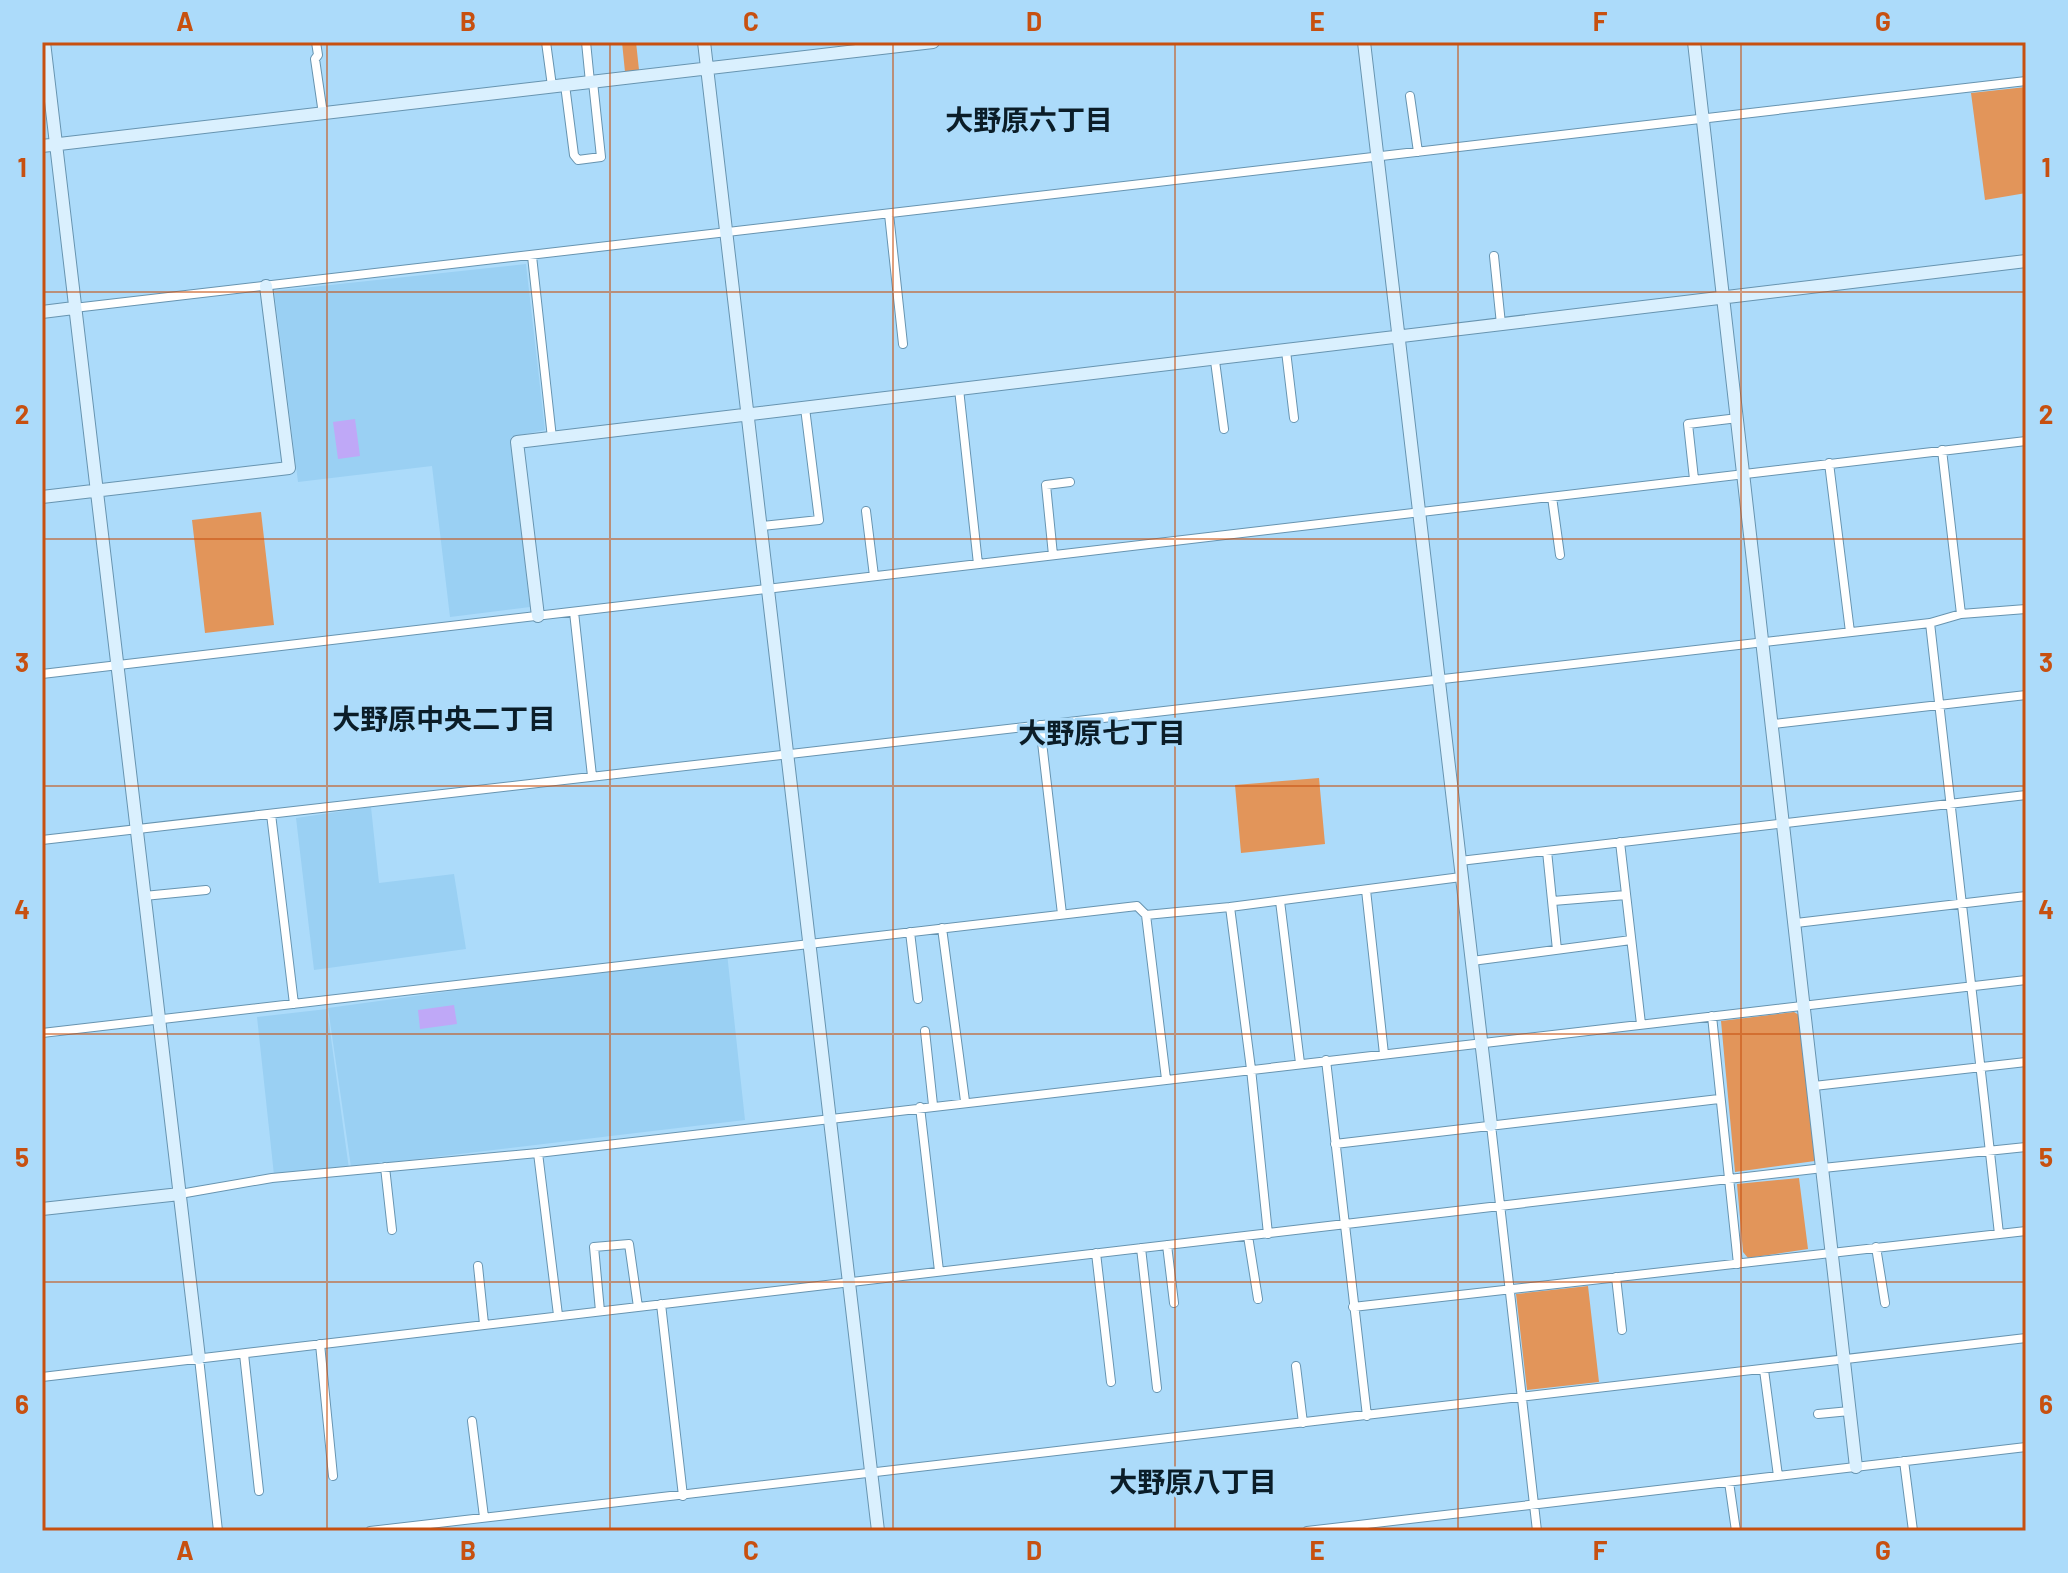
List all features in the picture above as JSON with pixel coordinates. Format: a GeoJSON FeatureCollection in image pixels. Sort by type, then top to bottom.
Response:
{"type":"FeatureCollection","features":[{"type":"Feature","properties":{"kind":"street"},"geometry":{"type":"LineString","coordinates":[[44,42],[49,145],[74,308],[218,1531]]}},
{"type":"Feature","properties":{"kind":"street"},"geometry":{"type":"LineString","coordinates":[[316,42],[318,55],[315,59],[323,114]]}},
{"type":"Feature","properties":{"kind":"street"},"geometry":{"type":"LineString","coordinates":[[546,42],[552,86]]}},
{"type":"Feature","properties":{"kind":"street"},"geometry":{"type":"LineString","coordinates":[[565,85],[574,155],[578,160],[601,157],[586,42]]}},
{"type":"Feature","properties":{"kind":"street"},"geometry":{"type":"LineString","coordinates":[[704,42],[878,1531]]}},
{"type":"Feature","properties":{"kind":"street"},"geometry":{"type":"LineString","coordinates":[[49,145],[933,42]]}},
{"type":"Feature","properties":{"kind":"street"},"geometry":{"type":"LineString","coordinates":[[1364,42],[1537,1531]]}},
{"type":"Feature","properties":{"kind":"street"},"geometry":{"type":"LineString","coordinates":[[1694,42],[1856,1467]]}},
{"type":"Feature","properties":{"kind":"street"},"geometry":{"type":"LineString","coordinates":[[42,312],[2026,81]]}},
{"type":"Feature","properties":{"kind":"street"},"geometry":{"type":"LineString","coordinates":[[1410,96],[1418,152]]}},
{"type":"Feature","properties":{"kind":"street"},"geometry":{"type":"LineString","coordinates":[[889,214],[903,344]]}},
{"type":"Feature","properties":{"kind":"street"},"geometry":{"type":"LineString","coordinates":[[532,256],[552,438]]}},
{"type":"Feature","properties":{"kind":"street"},"geometry":{"type":"LineString","coordinates":[[1494,256],[1501,324]]}},
{"type":"Feature","properties":{"kind":"street"},"geometry":{"type":"LineString","coordinates":[[538,616],[517,442],[1215,361],[1398,336],[2026,261]]}},
{"type":"Feature","properties":{"kind":"street"},"geometry":{"type":"LineString","coordinates":[[42,497],[289,468],[266,286]]}},
{"type":"Feature","properties":{"kind":"street"},"geometry":{"type":"LineString","coordinates":[[1286,351],[1294,418]]}},
{"type":"Feature","properties":{"kind":"street"},"geometry":{"type":"LineString","coordinates":[[1215,361],[1224,429]]}},
{"type":"Feature","properties":{"kind":"street"},"geometry":{"type":"LineString","coordinates":[[959,389],[978,564]]}},
{"type":"Feature","properties":{"kind":"street"},"geometry":{"type":"LineString","coordinates":[[762,526],[819,520],[805,408]]}},
{"type":"Feature","properties":{"kind":"street"},"geometry":{"type":"LineString","coordinates":[[1694,479],[1688,424],[1738,418]]}},
{"type":"Feature","properties":{"kind":"street"},"geometry":{"type":"LineString","coordinates":[[42,674],[1419,514],[1744,472],[2026,442]]}},
{"type":"Feature","properties":{"kind":"street"},"geometry":{"type":"LineString","coordinates":[[1942,450],[1961,614]]}},
{"type":"Feature","properties":{"kind":"street"},"geometry":{"type":"LineString","coordinates":[[1829,463],[1850,632]]}},
{"type":"Feature","properties":{"kind":"street"},"geometry":{"type":"LineString","coordinates":[[1053,555],[1046,485],[1070,482]]}},
{"type":"Feature","properties":{"kind":"street"},"geometry":{"type":"LineString","coordinates":[[1552,497],[1560,555]]}},
{"type":"Feature","properties":{"kind":"street"},"geometry":{"type":"LineString","coordinates":[[866,511],[874,576]]}},
{"type":"Feature","properties":{"kind":"street"},"geometry":{"type":"LineString","coordinates":[[42,840],[1930,623],[1961,614],[2026,609]]}},
{"type":"Feature","properties":{"kind":"street"},"geometry":{"type":"LineString","coordinates":[[574,612],[592,776]]}},
{"type":"Feature","properties":{"kind":"street"},"geometry":{"type":"LineString","coordinates":[[1930,623],[1999,1234]]}},
{"type":"Feature","properties":{"kind":"street"},"geometry":{"type":"LineString","coordinates":[[1773,724],[2026,695]]}},
{"type":"Feature","properties":{"kind":"street"},"geometry":{"type":"LineString","coordinates":[[1040,725],[1062,914]]}},
{"type":"Feature","properties":{"kind":"street"},"geometry":{"type":"LineString","coordinates":[[1460,861],[2026,795]]}},
{"type":"Feature","properties":{"kind":"street"},"geometry":{"type":"LineString","coordinates":[[271,814],[294,1004]]}},
{"type":"Feature","properties":{"kind":"street"},"geometry":{"type":"LineString","coordinates":[[1620,842],[1641,1024]]}},
{"type":"Feature","properties":{"kind":"street"},"geometry":{"type":"LineString","coordinates":[[1547,851],[1557,950]]}},
{"type":"Feature","properties":{"kind":"street"},"geometry":{"type":"LineString","coordinates":[[1146,915],[1461,877]]}},
{"type":"Feature","properties":{"kind":"street"},"geometry":{"type":"LineString","coordinates":[[144,896],[206,890]]}},
{"type":"Feature","properties":{"kind":"street"},"geometry":{"type":"LineString","coordinates":[[1366,890],[1384,1054]]}},
{"type":"Feature","properties":{"kind":"street"},"geometry":{"type":"LineString","coordinates":[[1553,901],[1626,895]]}},
{"type":"Feature","properties":{"kind":"street"},"geometry":{"type":"LineString","coordinates":[[1796,923],[2026,896]]}},
{"type":"Feature","properties":{"kind":"street"},"geometry":{"type":"LineString","coordinates":[[1280,901],[1300,1063]]}},
{"type":"Feature","properties":{"kind":"street"},"geometry":{"type":"LineString","coordinates":[[42,1033],[1137,906],[1146,915],[1166,1079]]}},
{"type":"Feature","properties":{"kind":"street"},"geometry":{"type":"LineString","coordinates":[[1230,907],[1268,1234]]}},
{"type":"Feature","properties":{"kind":"street"},"geometry":{"type":"LineString","coordinates":[[942,928],[965,1101]]}},
{"type":"Feature","properties":{"kind":"street"},"geometry":{"type":"LineString","coordinates":[[910,932],[918,999]]}},
{"type":"Feature","properties":{"kind":"street"},"geometry":{"type":"LineString","coordinates":[[1472,961],[1631,940]]}},
{"type":"Feature","properties":{"kind":"street"},"geometry":{"type":"LineString","coordinates":[[42,1209],[180,1194],[272,1178],[538,1153],[2026,980]]}},
{"type":"Feature","properties":{"kind":"street"},"geometry":{"type":"LineString","coordinates":[[1712,1016],[1738,1264]]}},
{"type":"Feature","properties":{"kind":"street"},"geometry":{"type":"LineString","coordinates":[[925,1031],[933,1105]]}},
{"type":"Feature","properties":{"kind":"street"},"geometry":{"type":"LineString","coordinates":[[1326,1060],[1367,1416]]}},
{"type":"Feature","properties":{"kind":"street"},"geometry":{"type":"LineString","coordinates":[[1814,1086],[2026,1062]]}},
{"type":"Feature","properties":{"kind":"street"},"geometry":{"type":"LineString","coordinates":[[1335,1144],[1719,1099]]}},
{"type":"Feature","properties":{"kind":"street"},"geometry":{"type":"LineString","coordinates":[[920,1107],[939,1271]]}},
{"type":"Feature","properties":{"kind":"street"},"geometry":{"type":"LineString","coordinates":[[42,1377],[1728,1179],[2026,1147]]}},
{"type":"Feature","properties":{"kind":"street"},"geometry":{"type":"LineString","coordinates":[[538,1153],[558,1315]]}},
{"type":"Feature","properties":{"kind":"street"},"geometry":{"type":"LineString","coordinates":[[385,1167],[392,1230]]}},
{"type":"Feature","properties":{"kind":"street"},"geometry":{"type":"LineString","coordinates":[[1353,1307],[2026,1231]]}},
{"type":"Feature","properties":{"kind":"street"},"geometry":{"type":"LineString","coordinates":[[1248,1236],[1258,1299]]}},
{"type":"Feature","properties":{"kind":"street"},"geometry":{"type":"LineString","coordinates":[[600,1311],[594,1247],[629,1244],[638,1307]]}},
{"type":"Feature","properties":{"kind":"street"},"geometry":{"type":"LineString","coordinates":[[1167,1245],[1174,1303]]}},
{"type":"Feature","properties":{"kind":"street"},"geometry":{"type":"LineString","coordinates":[[1876,1247],[1885,1303]]}},
{"type":"Feature","properties":{"kind":"street"},"geometry":{"type":"LineString","coordinates":[[1141,1248],[1157,1388]]}},
{"type":"Feature","properties":{"kind":"street"},"geometry":{"type":"LineString","coordinates":[[1096,1253],[1111,1382]]}},
{"type":"Feature","properties":{"kind":"street"},"geometry":{"type":"LineString","coordinates":[[478,1266],[484,1324]]}},
{"type":"Feature","properties":{"kind":"street"},"geometry":{"type":"LineString","coordinates":[[1616,1277],[1622,1330]]}},
{"type":"Feature","properties":{"kind":"street"},"geometry":{"type":"LineString","coordinates":[[661,1304],[683,1496]]}},
{"type":"Feature","properties":{"kind":"street"},"geometry":{"type":"LineString","coordinates":[[370,1531],[2026,1338]]}},
{"type":"Feature","properties":{"kind":"street"},"geometry":{"type":"LineString","coordinates":[[320,1344],[333,1476]]}},
{"type":"Feature","properties":{"kind":"street"},"geometry":{"type":"LineString","coordinates":[[244,1354],[259,1491]]}},
{"type":"Feature","properties":{"kind":"street"},"geometry":{"type":"LineString","coordinates":[[1296,1366],[1303,1423]]}},
{"type":"Feature","properties":{"kind":"street"},"geometry":{"type":"LineString","coordinates":[[1764,1370],[1778,1476]]}},
{"type":"Feature","properties":{"kind":"street"},"geometry":{"type":"LineString","coordinates":[[1818,1414],[1850,1411]]}},
{"type":"Feature","properties":{"kind":"street"},"geometry":{"type":"LineString","coordinates":[[472,1421],[484,1517]]}},
{"type":"Feature","properties":{"kind":"street"},"geometry":{"type":"LineString","coordinates":[[1307,1531],[2026,1447]]}},
{"type":"Feature","properties":{"kind":"street"},"geometry":{"type":"LineString","coordinates":[[1904,1461],[1913,1531]]}},
{"type":"Feature","properties":{"kind":"street"},"geometry":{"type":"LineString","coordinates":[[1729,1482],[1736,1531]]}},
{"type":"Feature","properties":{"kind":"shaded area"},"geometry":{"type":"Polygon","coordinates":[[[622,42],[636,42],[639,70],[625,72],[622,42]]]}},
{"type":"Feature","properties":{"kind":"shaded area"},"geometry":{"type":"Polygon","coordinates":[[[2026,87],[2026,193],[1985,200],[1971,93],[2026,87]]]}},
{"type":"Feature","properties":{"kind":"shaded area"},"geometry":{"type":"Polygon","coordinates":[[[526,264],[545,430],[511,437],[530,607],[450,617],[432,466],[298,482],[274,291],[526,264]]]}},
{"type":"Feature","properties":{"kind":"shaded area"},"geometry":{"type":"Polygon","coordinates":[[[355,419],[360,456],[338,459],[333,422],[355,419]]]}},
{"type":"Feature","properties":{"kind":"shaded area"},"geometry":{"type":"Polygon","coordinates":[[[261,512],[274,625],[205,633],[192,520],[261,512]]]}},
{"type":"Feature","properties":{"kind":"shaded area"},"geometry":{"type":"Polygon","coordinates":[[[1319,778],[1325,844],[1241,853],[1235,785],[1319,778]]]}},
{"type":"Feature","properties":{"kind":"shaded area"},"geometry":{"type":"Polygon","coordinates":[[[371,807],[379,883],[454,874],[466,949],[314,970],[296,818],[371,807]]]}},
{"type":"Feature","properties":{"kind":"shaded area"},"geometry":{"type":"Polygon","coordinates":[[[727,953],[745,1120],[351,1167],[328,1008],[727,953]]]}},
{"type":"Feature","properties":{"kind":"shaded area"},"geometry":{"type":"Polygon","coordinates":[[[454,1005],[457,1024],[420,1029],[418,1010],[454,1005]]]}},
{"type":"Feature","properties":{"kind":"shaded area"},"geometry":{"type":"Polygon","coordinates":[[[327,1009],[349,1169],[274,1175],[257,1017],[327,1009]]]}},
{"type":"Feature","properties":{"kind":"shaded area"},"geometry":{"type":"Polygon","coordinates":[[[1794,1012],[1799,1015],[1815,1161],[1735,1172],[1721,1021],[1794,1012]]]}},
{"type":"Feature","properties":{"kind":"shaded area"},"geometry":{"type":"Polygon","coordinates":[[[1799,1178],[1808,1249],[1748,1258],[1743,1252],[1737,1184],[1799,1178]]]}},
{"type":"Feature","properties":{"kind":"shaded area"},"geometry":{"type":"Polygon","coordinates":[[[1588,1286],[1599,1382],[1527,1390],[1516,1294],[1588,1286]]]}},
{"type":"Feature","properties":{"kind":"district","name":"大野原六丁目"},"geometry":{"type":"Point","coordinates":[1029,120]}},
{"type":"Feature","properties":{"kind":"district","name":"大野原中央二丁目"},"geometry":{"type":"Point","coordinates":[444,719]}},
{"type":"Feature","properties":{"kind":"district","name":"大野原七丁目"},"geometry":{"type":"Point","coordinates":[1102,733]}},
{"type":"Feature","properties":{"kind":"district","name":"大野原八丁目"},"geometry":{"type":"Point","coordinates":[1193,1482]}}]}
